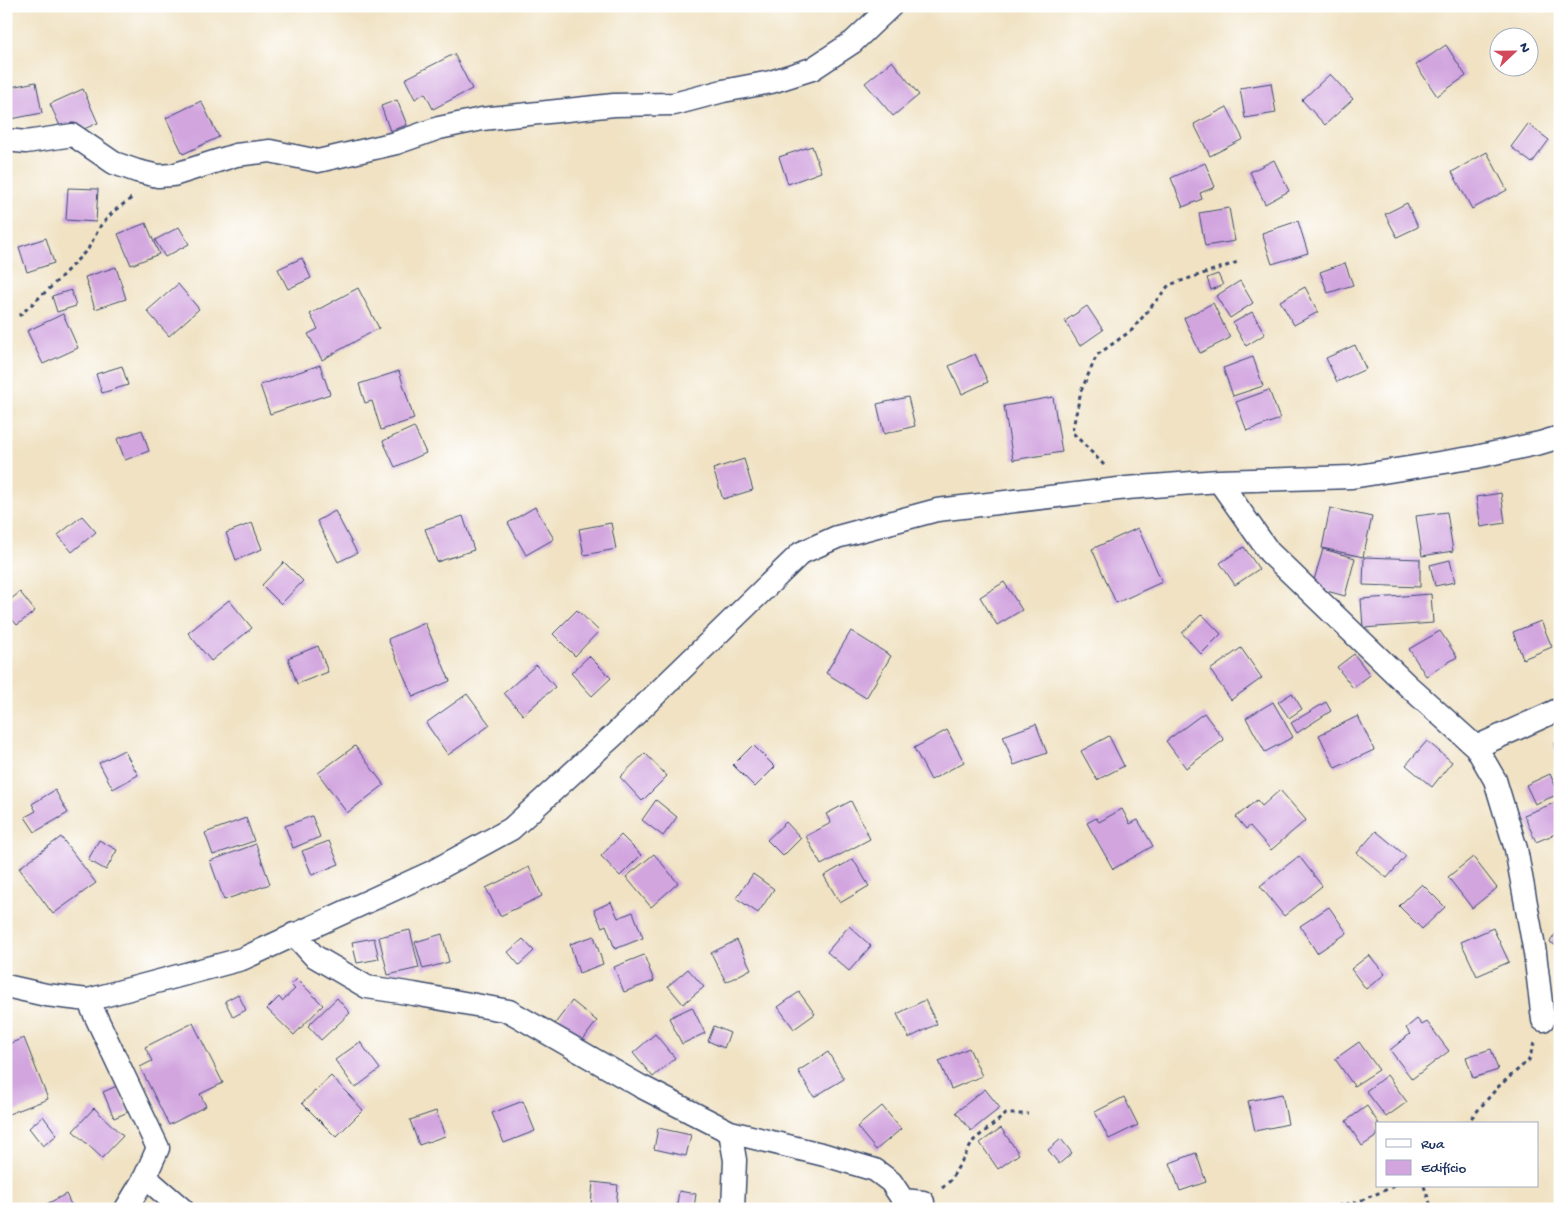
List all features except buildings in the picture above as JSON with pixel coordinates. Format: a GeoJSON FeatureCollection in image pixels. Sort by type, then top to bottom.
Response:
{"type":"FeatureCollection","features":[{"type":"Feature","properties":{"kind":"street"},"geometry":{"type":"LineString","coordinates":[[6,140],[26,142],[73,135],[114,163],[158,176],[173,175],[236,155],[270,150],[318,161],[396,143],[439,128],[482,120],[614,105],[674,104],[723,91],[771,82],[812,68],[853,42],[891,6]]}},
{"type":"Feature","properties":{"kind":"street"},"geometry":{"type":"LineString","coordinates":[[6,986],[46,995],[88,1000],[242,959],[432,872],[511,829],[621,728],[801,553],[836,537],[937,510],[1127,488],[1219,481],[1352,477],[1476,457],[1560,437]]}},
{"type":"Feature","properties":{"kind":"street"},"geometry":{"type":"LineString","coordinates":[[1219,481],[1269,552],[1406,684],[1476,747],[1496,780],[1516,849],[1535,953],[1543,1020]]}},
{"type":"Feature","properties":{"kind":"street"},"geometry":{"type":"LineString","coordinates":[[1476,747],[1560,709]]}},
{"type":"Feature","properties":{"kind":"street"},"geometry":{"type":"LineString","coordinates":[[294,934],[314,956],[366,987],[509,1011],[640,1086],[730,1132],[825,1155],[875,1170],[891,1182],[903,1200],[924,1202]]}},
{"type":"Feature","properties":{"kind":"street"},"geometry":{"type":"LineString","coordinates":[[88,1000],[158,1148],[145,1177],[126,1209]]}},
{"type":"Feature","properties":{"kind":"street"},"geometry":{"type":"LineString","coordinates":[[730,1132],[735,1160],[733,1209]]}},
{"type":"Feature","properties":{"kind":"street"},"geometry":{"type":"LineString","coordinates":[[145,1177],[182,1209]]}},
{"type":"Feature","properties":{"kind":"path"},"geometry":{"type":"LineString","coordinates":[[19,316],[51,288],[88,250],[101,226],[114,211],[131,198],[137,196]]}},
{"type":"Feature","properties":{"kind":"path"},"geometry":{"type":"LineString","coordinates":[[1127,488],[1072,432],[1081,391],[1097,355],[1132,330],[1169,285],[1238,262]]}},
{"type":"Feature","properties":{"kind":"path"},"geometry":{"type":"LineString","coordinates":[[1468,1122],[1498,1088],[1529,1060],[1538,1026],[1543,1020]]}},
{"type":"Feature","properties":{"kind":"path"},"geometry":{"type":"LineString","coordinates":[[924,1202],[950,1181],[974,1140],[1006,1114],[1028,1114]]}},
{"type":"Feature","properties":{"kind":"path"},"geometry":{"type":"LineString","coordinates":[[1322,1209],[1357,1202],[1390,1188]]}},
{"type":"Feature","properties":{"kind":"path"},"geometry":{"type":"LineString","coordinates":[[1425,1188],[1432,1209]]}}]}
